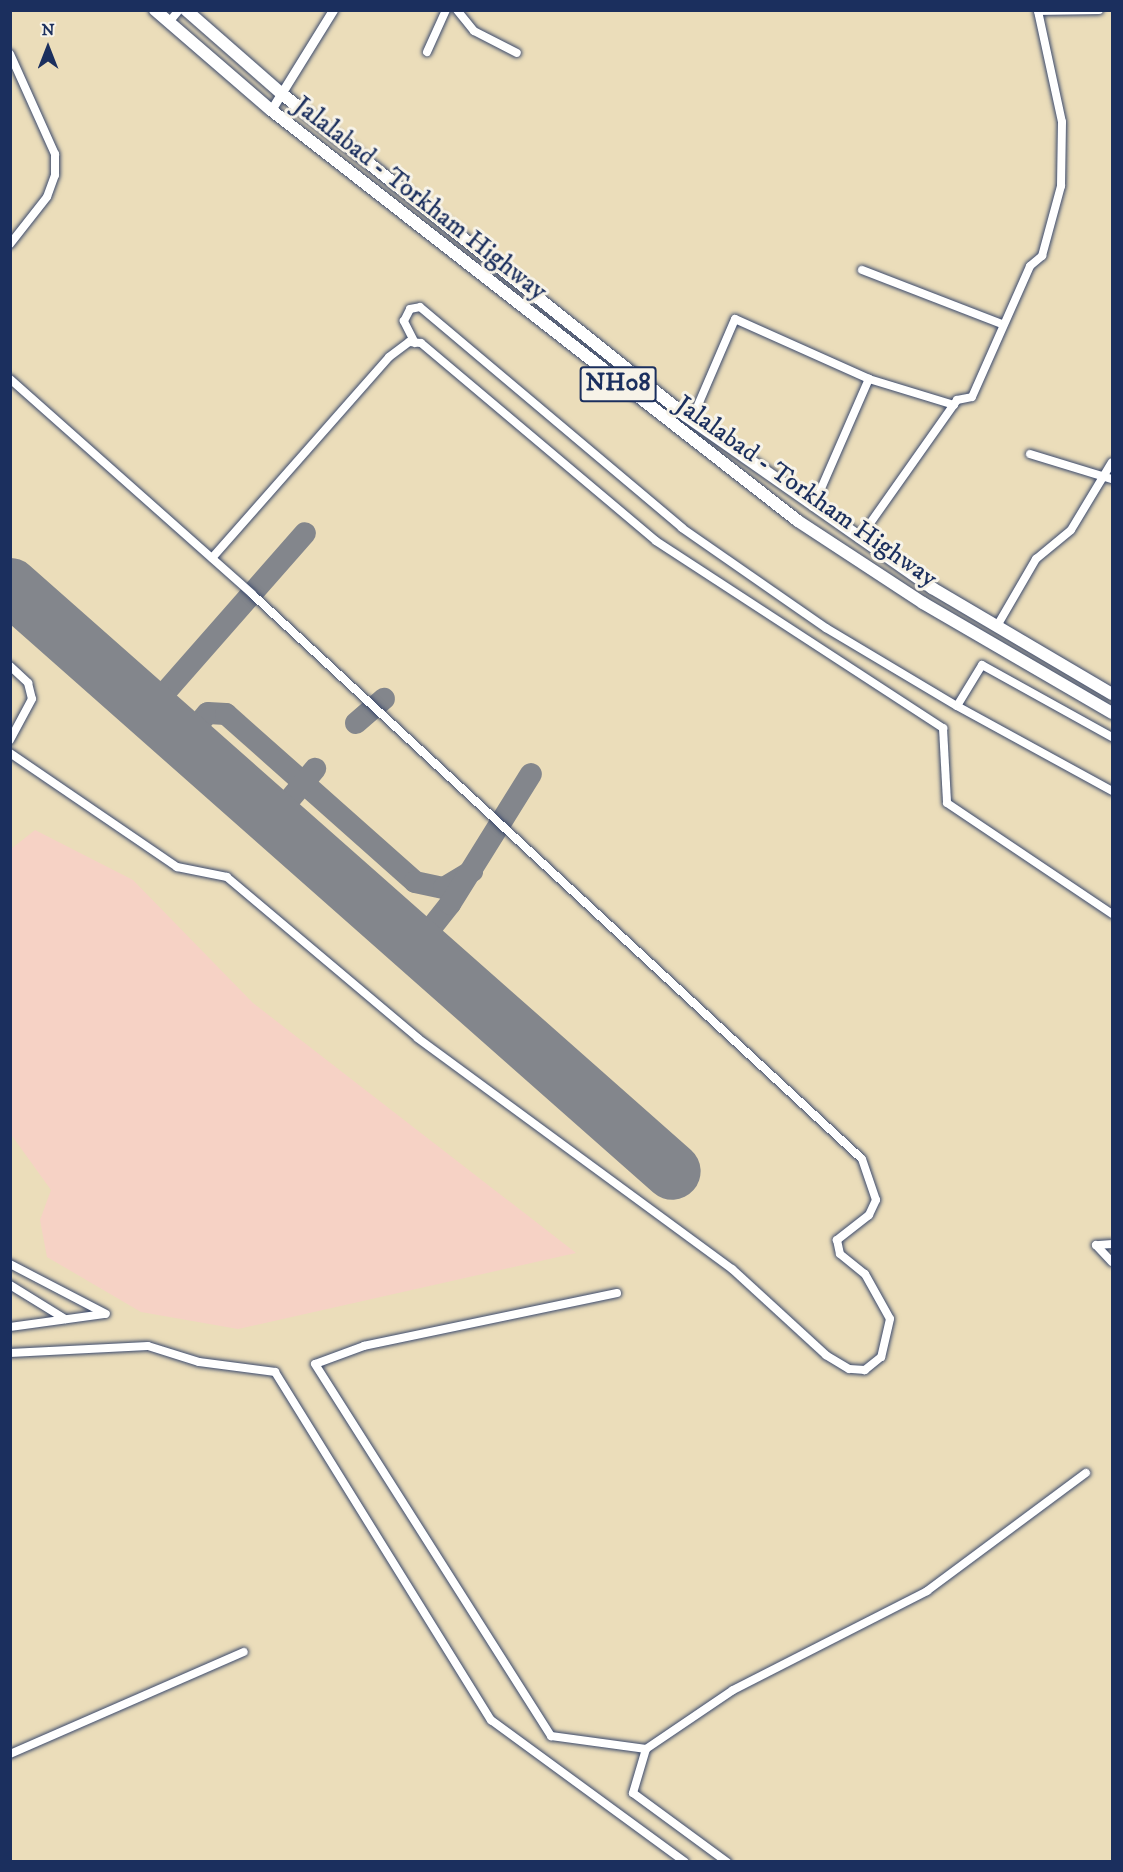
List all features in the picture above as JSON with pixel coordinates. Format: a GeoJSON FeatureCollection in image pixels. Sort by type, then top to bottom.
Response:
{"type":"FeatureCollection","features":[{"type":"Feature","properties":{"kind":"highway","name":"Jalalabad - Torkham Highway"},"geometry":{"type":"LineString","coordinates":[[155,10],[271,110],[798,521],[923,603],[1113,713]]}},
{"type":"Feature","properties":{"kind":"highway","name":"Jalalabad - Torkham Highway"},"geometry":{"type":"LineString","coordinates":[[186,10],[282,94],[692,419],[859,539],[997,626],[1113,694]]}},
{"type":"Feature","properties":{"kind":"street"},"geometry":{"type":"LineString","coordinates":[[169,22],[179,10]]}},
{"type":"Feature","properties":{"kind":"street"},"geometry":{"type":"LineString","coordinates":[[271,110],[333,10]]}},
{"type":"Feature","properties":{"kind":"street"},"geometry":{"type":"LineString","coordinates":[[427,52],[446,10]]}},
{"type":"Feature","properties":{"kind":"street"},"geometry":{"type":"LineString","coordinates":[[457,10],[474,31],[517,53]]}},
{"type":"Feature","properties":{"kind":"street"},"geometry":{"type":"LineString","coordinates":[[859,539],[954,405],[972,397],[1029,266],[1042,255],[1061,186],[1062,122],[1038,11],[1099,10]]}},
{"type":"Feature","properties":{"kind":"street"},"geometry":{"type":"LineString","coordinates":[[10,54],[55,154],[55,175],[47,197],[10,244]]}},
{"type":"Feature","properties":{"kind":"street"},"geometry":{"type":"LineString","coordinates":[[862,270],[1002,324]]}},
{"type":"Feature","properties":{"kind":"street"},"geometry":{"type":"LineString","coordinates":[[1113,791],[957,706],[826,628],[682,528],[420,307],[410,309],[404,321],[415,343],[474,385],[656,541],[943,728],[947,803],[1113,915]]}},
{"type":"Feature","properties":{"kind":"street"},"geometry":{"type":"LineString","coordinates":[[692,419],[735,319],[869,380],[954,405]]}},
{"type":"Feature","properties":{"kind":"street"},"geometry":{"type":"LineString","coordinates":[[212,558],[389,357],[415,343]]}},
{"type":"Feature","properties":{"kind":"street"},"geometry":{"type":"LineString","coordinates":[[10,379],[212,558],[862,1159],[876,1200],[869,1215],[837,1240],[840,1254],[865,1274],[890,1319],[881,1357],[865,1371],[849,1369],[826,1355],[732,1269],[418,1038],[227,877],[177,867],[10,753]]}},
{"type":"Feature","properties":{"kind":"street"},"geometry":{"type":"LineString","coordinates":[[813,508],[869,380]]}},
{"type":"Feature","properties":{"kind":"street"},"geometry":{"type":"LineString","coordinates":[[1030,454],[1113,479]]}},
{"type":"Feature","properties":{"kind":"street"},"geometry":{"type":"LineString","coordinates":[[997,626],[1036,559],[1071,530],[1113,462]]}},
{"type":"Feature","properties":{"kind":"street"},"geometry":{"type":"LineString","coordinates":[[957,706],[982,665],[1113,737]]}},
{"type":"Feature","properties":{"kind":"street"},"geometry":{"type":"LineString","coordinates":[[10,666],[28,683],[33,699],[10,740]]}},
{"type":"Feature","properties":{"kind":"street"},"geometry":{"type":"LineString","coordinates":[[1113,1244],[1096,1245],[1113,1262]]}},
{"type":"Feature","properties":{"kind":"street"},"geometry":{"type":"LineString","coordinates":[[10,1264],[106,1314],[10,1327]]}},
{"type":"Feature","properties":{"kind":"street"},"geometry":{"type":"LineString","coordinates":[[10,1285],[65,1319]]}},
{"type":"Feature","properties":{"kind":"street"},"geometry":{"type":"LineString","coordinates":[[617,1293],[364,1346],[315,1365],[551,1736],[646,1749]]}},
{"type":"Feature","properties":{"kind":"street"},"geometry":{"type":"LineString","coordinates":[[10,1353],[148,1346],[199,1362],[275,1372],[490,1720],[685,1862]]}},
{"type":"Feature","properties":{"kind":"street"},"geometry":{"type":"LineString","coordinates":[[727,1862],[633,1792],[646,1749],[733,1690],[927,1591],[1086,1473]]}},
{"type":"Feature","properties":{"kind":"street"},"geometry":{"type":"LineString","coordinates":[[10,1754],[244,1652]]}},
{"type":"Feature","properties":{"kind":"shaded area"},"geometry":{"type":"Polygon","coordinates":[[[35,830],[133,880],[253,1003],[576,1253],[238,1329],[141,1312],[47,1257],[40,1220],[51,1190],[10,1133],[11,849],[35,830]]]}},
{"type":"Feature","properties":{"kind":"taxiway"},"geometry":{"type":"LineString","coordinates":[[134,695],[150,702],[161,697],[305,533]]}},
{"type":"Feature","properties":{"kind":"taxiway"},"geometry":{"type":"LineString","coordinates":[[161,697],[156,710],[165,724]]}},
{"type":"Feature","properties":{"kind":"taxiway"},"geometry":{"type":"LineString","coordinates":[[356,723],[384,699]]}},
{"type":"Feature","properties":{"kind":"taxiway"},"geometry":{"type":"LineString","coordinates":[[185,740],[208,713],[226,714],[415,882],[444,888],[472,871]]}},
{"type":"Feature","properties":{"kind":"taxiway"},"geometry":{"type":"LineString","coordinates":[[265,812],[280,811],[315,769]]}},
{"type":"Feature","properties":{"kind":"taxiway"},"geometry":{"type":"LineString","coordinates":[[410,940],[424,937],[450,904],[531,774]]}},
{"type":"Feature","properties":{"kind":"taxiway"},"geometry":{"type":"LineString","coordinates":[[280,811],[290,834]]}},
{"type":"Feature","properties":{"kind":"taxiway"},"geometry":{"type":"LineString","coordinates":[[427,935],[431,959]]}},
{"type":"Feature","properties":{"kind":"runway"},"geometry":{"type":"LineString","coordinates":[[10,586],[672,1171]]}}]}
